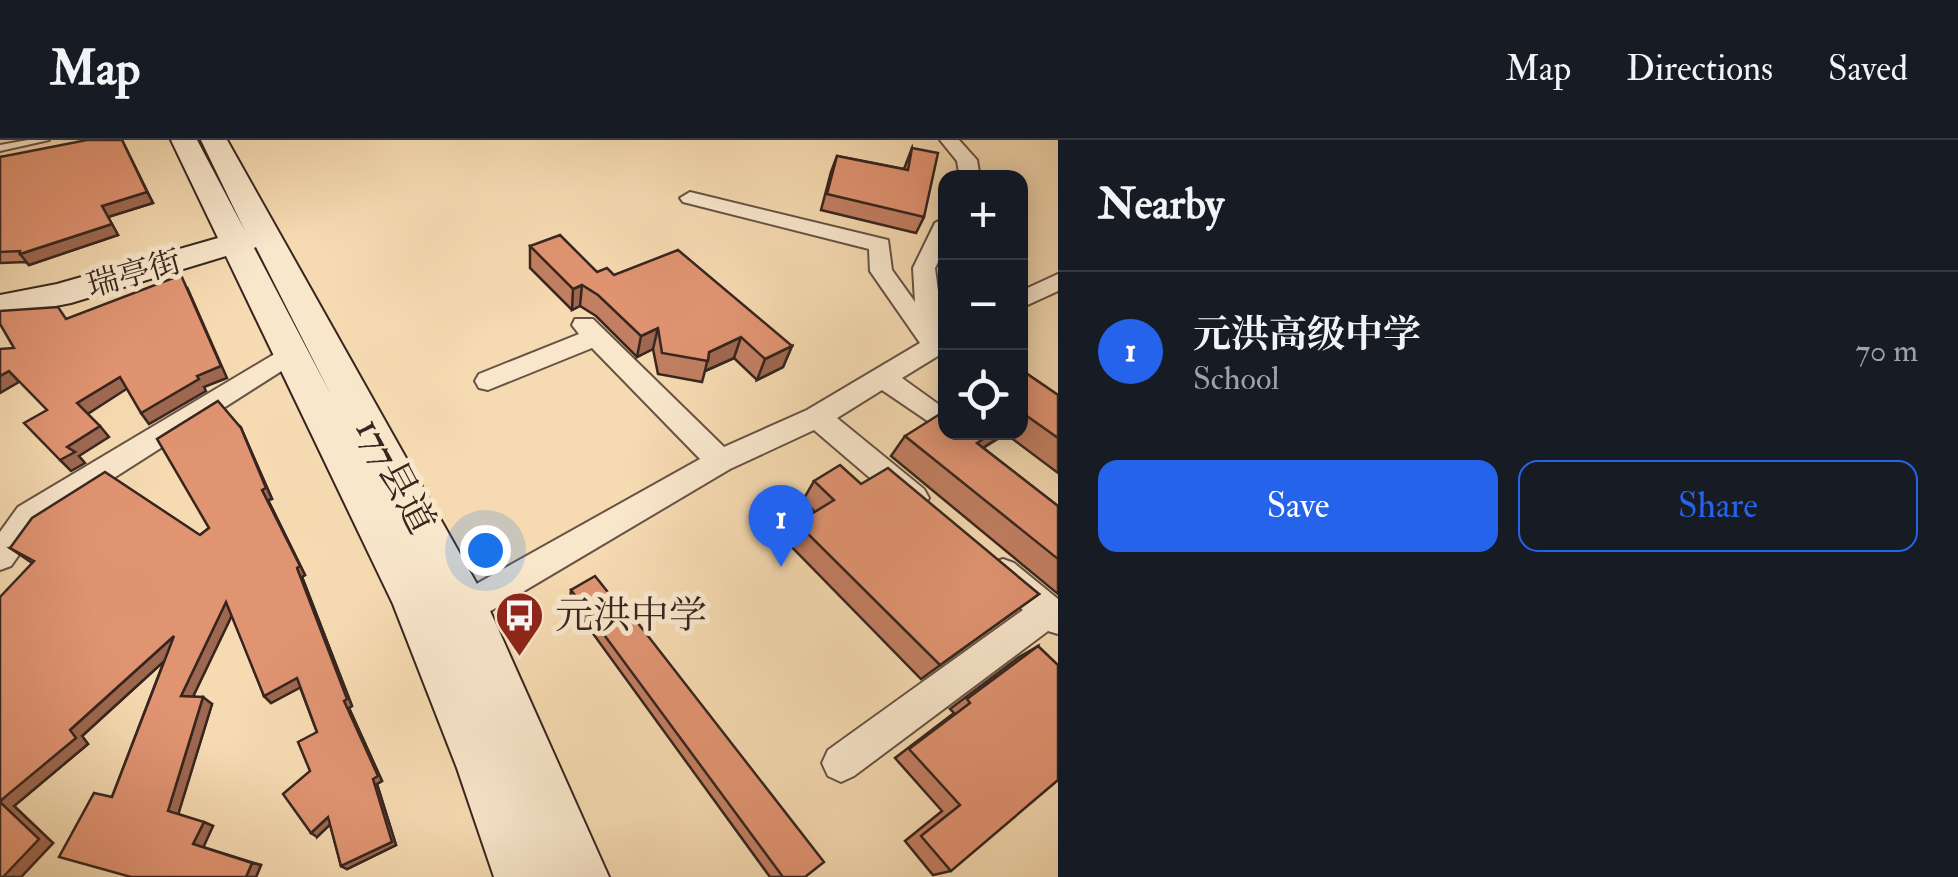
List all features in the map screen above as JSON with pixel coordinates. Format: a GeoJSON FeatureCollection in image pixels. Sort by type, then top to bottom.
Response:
{"type":"FeatureCollection","features":[{"type":"Feature","properties":{"kind":"main road","name":"177县道"},"geometry":{"type":"LineString","coordinates":[[184,140],[247,233],[465,608],[580,877]]}},
{"type":"Feature","properties":{"kind":"main road","name":"177县道"},"geometry":{"type":"LineString","coordinates":[[214,140],[293,352],[415,600],[484,768],[523,877]]}},
{"type":"Feature","properties":{"kind":"main road","name":"瑞亭街"},"geometry":{"type":"LineString","coordinates":[[0,290],[48,284],[247,233]]}},
{"type":"Feature","properties":{"kind":"main road","name":"瑞亭街"},"geometry":{"type":"LineString","coordinates":[[0,306],[59,296],[247,233]]}},
{"type":"Feature","properties":{"kind":"street"},"geometry":{"type":"LineString","coordinates":[[949,140],[968,160],[969,170]]}},
{"type":"Feature","properties":{"kind":"street"},"geometry":{"type":"LineString","coordinates":[[690,198],[880,245],[881,271],[938,333]]}},
{"type":"Feature","properties":{"kind":"street"},"geometry":{"type":"LineString","coordinates":[[938,239],[924,268],[928,309],[938,329]]}},
{"type":"Feature","properties":{"kind":"street"},"geometry":{"type":"LineString","coordinates":[[1028,296],[1058,281]]}},
{"type":"Feature","properties":{"kind":"street"},"geometry":{"type":"LineString","coordinates":[[488,380],[590,331],[720,461]]}},
{"type":"Feature","properties":{"kind":"street"},"geometry":{"type":"LineString","coordinates":[[465,608],[720,461],[816,417],[938,340]]}},
{"type":"Feature","properties":{"kind":"street"},"geometry":{"type":"LineString","coordinates":[[0,556],[29,516],[293,352]]}},
{"type":"Feature","properties":{"kind":"street"},"geometry":{"type":"LineString","coordinates":[[883,377],[935,416]]}},
{"type":"Feature","properties":{"kind":"street"},"geometry":{"type":"LineString","coordinates":[[816,417],[932,514]]}},
{"type":"Feature","properties":{"kind":"street"},"geometry":{"type":"LineString","coordinates":[[841,763],[1053,616],[976,551]]}},
{"type":"Feature","properties":{"kind":"lane"},"geometry":{"type":"LineString","coordinates":[[0,148],[44,140]]}},
{"type":"Feature","properties":{"kind":"building"},"geometry":{"type":"Polygon","coordinates":[[[87,140],[122,140],[147,192],[102,206],[112,224],[20,254],[0,252],[0,157],[87,140]]]}},
{"type":"Feature","properties":{"kind":"building"},"geometry":{"type":"Polygon","coordinates":[[[912,148],[938,153],[924,217],[827,194],[837,156],[908,170],[912,148]]]}},
{"type":"Feature","properties":{"kind":"building"},"geometry":{"type":"Polygon","coordinates":[[[560,235],[597,272],[607,268],[614,275],[678,250],[792,346],[765,359],[741,337],[709,352],[708,361],[662,353],[658,328],[641,336],[598,295],[582,285],[573,289],[530,246],[560,235]]]}},
{"type":"Feature","properties":{"kind":"building"},"geometry":{"type":"Polygon","coordinates":[[[181,275],[221,366],[197,376],[199,379],[141,413],[120,377],[77,403],[100,426],[67,447],[75,452],[60,460],[24,423],[47,410],[9,371],[0,376],[0,349],[14,348],[0,324],[0,311],[58,307],[66,319],[181,275]]]}},
{"type":"Feature","properties":{"kind":"building"},"geometry":{"type":"Polygon","coordinates":[[[1028,374],[1058,395],[1058,438],[1028,417],[1028,374]]]}},
{"type":"Feature","properties":{"kind":"building"},"geometry":{"type":"Polygon","coordinates":[[[218,401],[241,428],[266,488],[262,490],[300,566],[297,568],[347,699],[344,701],[378,776],[373,779],[392,842],[341,866],[328,817],[311,833],[283,794],[310,771],[298,742],[317,732],[297,678],[264,696],[226,602],[181,696],[203,697],[168,811],[204,822],[193,844],[252,863],[246,877],[131,877],[59,857],[94,793],[112,797],[174,636],[70,730],[76,738],[0,801],[0,597],[34,561],[10,548],[32,518],[105,472],[200,535],[209,528],[157,439],[218,401]]]}},
{"type":"Feature","properties":{"kind":"building"},"geometry":{"type":"Polygon","coordinates":[[[938,415],[938,440],[982,440],[977,443],[1058,506],[1058,559],[905,436],[938,415]]]}},
{"type":"Feature","properties":{"kind":"building"},"geometry":{"type":"Polygon","coordinates":[[[840,465],[861,484],[888,468],[1039,594],[940,665],[797,523],[834,500],[814,481],[840,465]]]}},
{"type":"Feature","properties":{"kind":"building"},"geometry":{"type":"Polygon","coordinates":[[[595,576],[623,611],[627,609],[824,862],[805,877],[783,877],[571,590],[595,576]]]}},
{"type":"Feature","properties":{"kind":"building"},"geometry":{"type":"Polygon","coordinates":[[[1038,646],[1058,665],[1058,780],[951,871],[921,836],[960,805],[909,749],[1038,646]]]}},
{"type":"Feature","properties":{"kind":"building"},"geometry":{"type":"Polygon","coordinates":[[[0,802],[39,839],[3,877],[0,877],[0,802]]]}},
{"type":"Feature","properties":{"kind":"place","name":"元洪高级中学"},"geometry":{"type":"Point","coordinates":[781,567]}},
{"type":"Feature","properties":{"kind":"place","name":"元洪中学"},"geometry":{"type":"Point","coordinates":[520,658]}}]}
